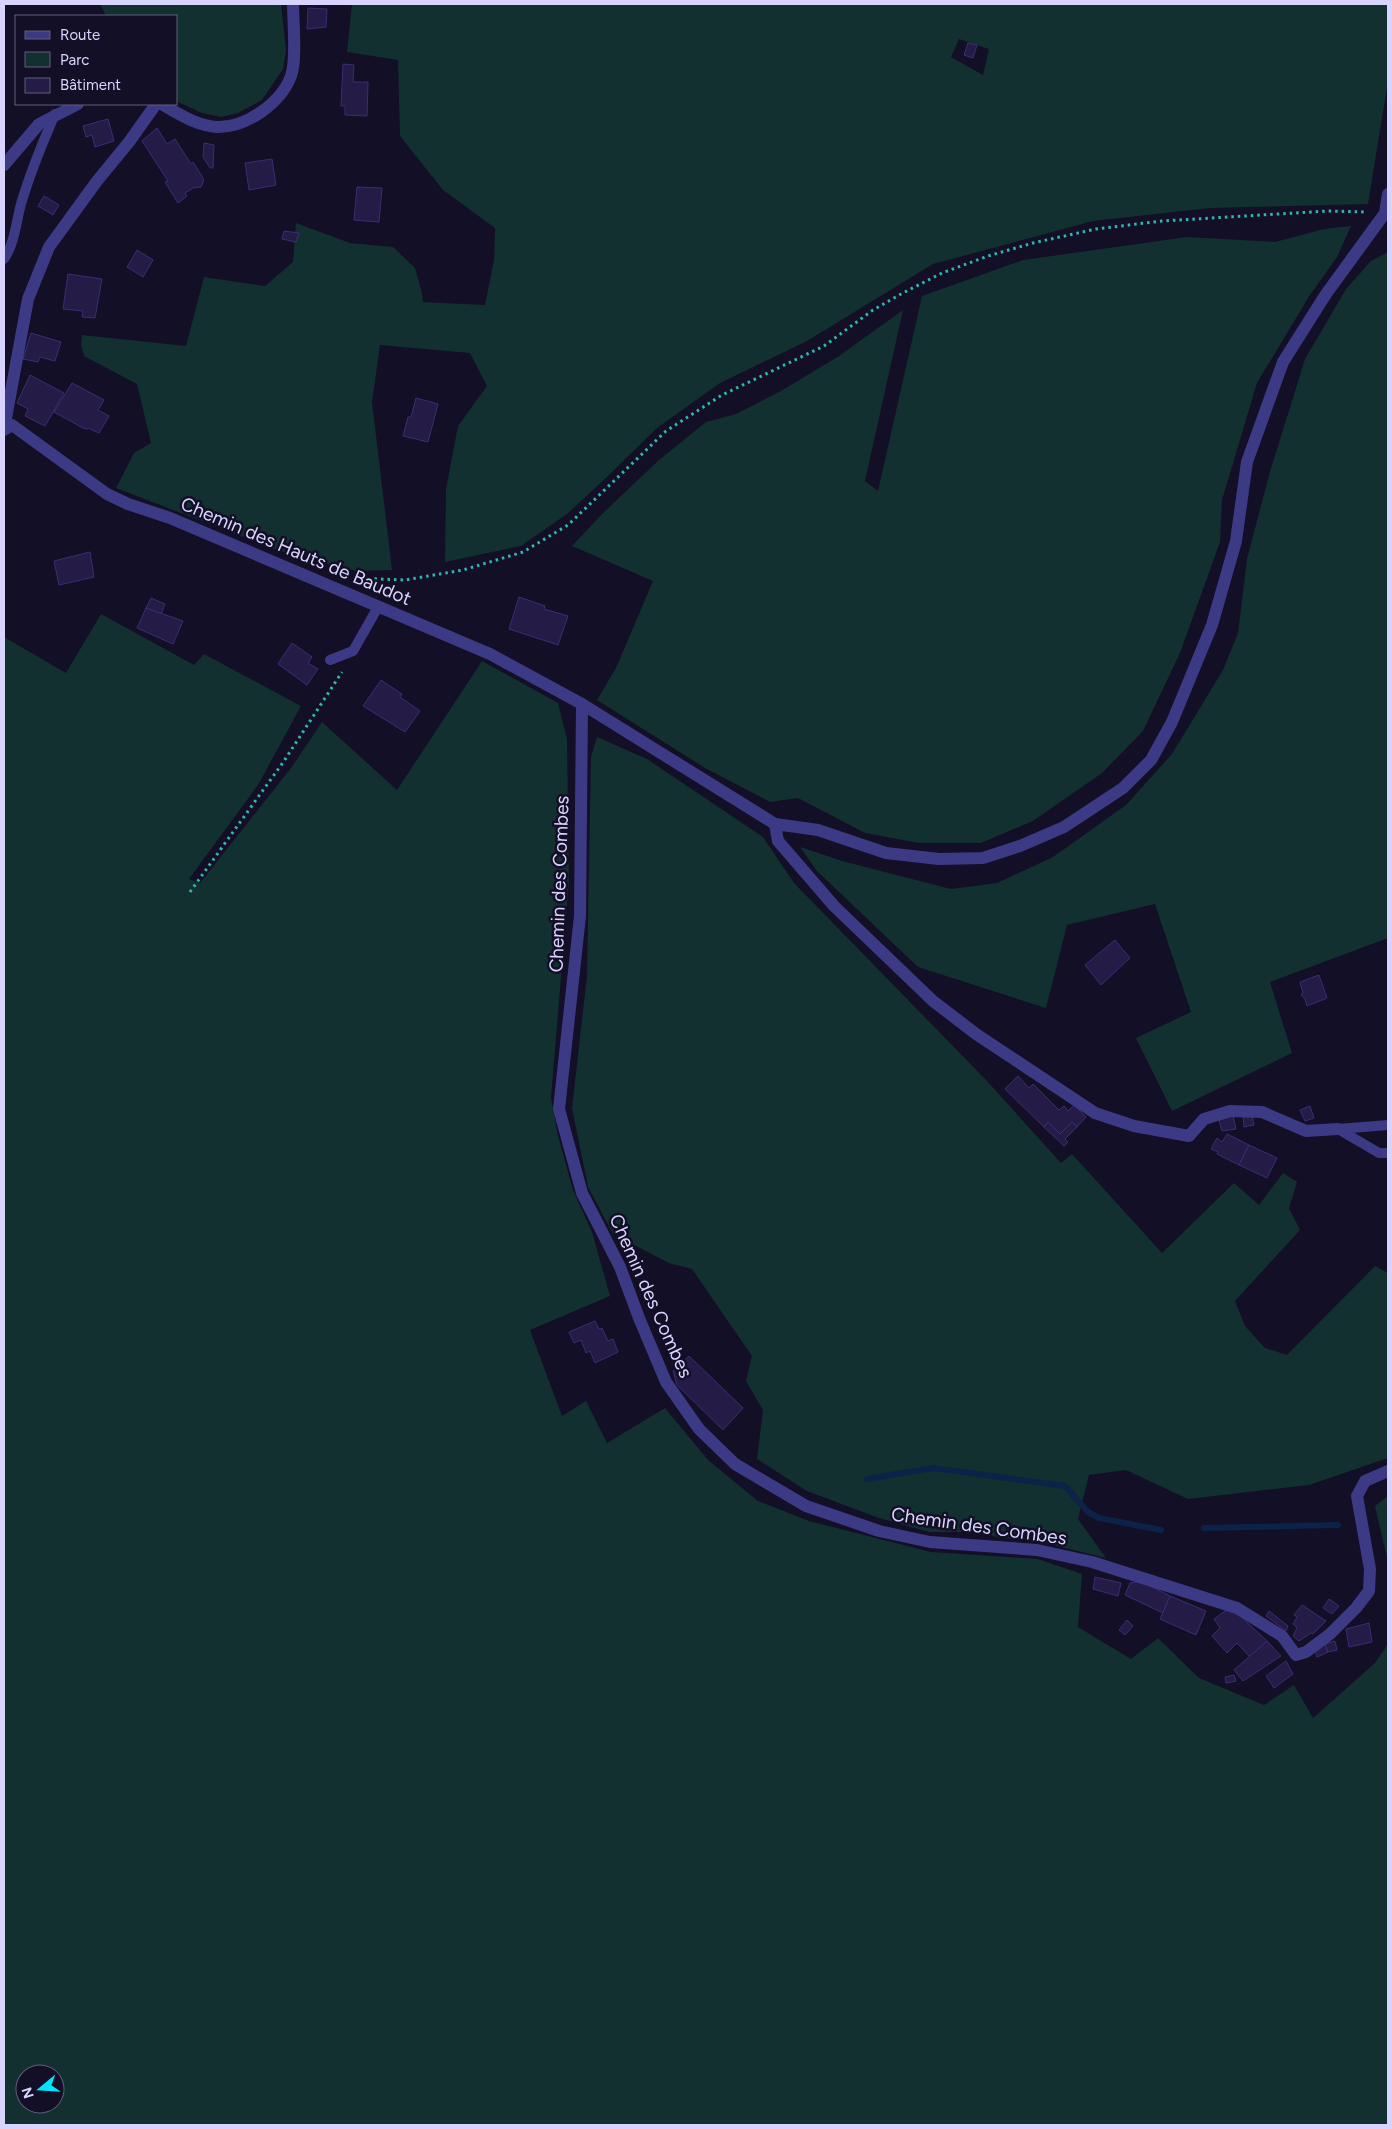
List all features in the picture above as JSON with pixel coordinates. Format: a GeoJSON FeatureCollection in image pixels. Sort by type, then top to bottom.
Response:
{"type":"FeatureCollection","features":[{"type":"Feature","properties":{"kind":"street"},"geometry":{"type":"LineString","coordinates":[[163,105],[194,122],[217,127],[236,125],[257,115],[271,105],[284,91],[292,75],[294,43],[293,4]]}},
{"type":"Feature","properties":{"kind":"street"},"geometry":{"type":"LineString","coordinates":[[4,165],[39,124],[55,114],[76,105]]}},
{"type":"Feature","properties":{"kind":"street"},"geometry":{"type":"LineString","coordinates":[[4,429],[28,299],[49,247],[155,105]]}},
{"type":"Feature","properties":{"kind":"street"},"geometry":{"type":"LineString","coordinates":[[1338,1129],[1306,1131],[1262,1112],[1230,1111],[1204,1119],[1190,1136],[1134,1126],[1096,1113],[976,1034],[933,1001],[834,906],[796,864],[778,841],[775,824],[818,830],[886,853],[940,860],[983,858],[1020,846],[1064,827],[1122,788],[1150,760],[1172,722],[1212,625],[1236,541],[1247,462],[1283,362],[1326,294],[1387,213],[1388,194]]}},
{"type":"Feature","properties":{"kind":"street","name":"Chemin des Hauts de Baudot"},"geometry":{"type":"LineString","coordinates":[[4,429],[12,425],[107,494],[128,504],[179,521],[490,654],[582,704],[775,824]]}},
{"type":"Feature","properties":{"kind":"street","name":"Chemin des Combes"},"geometry":{"type":"LineString","coordinates":[[582,704],[580,916],[559,1109],[582,1193],[620,1267],[666,1382],[698,1429],[735,1464],[806,1506],[879,1532],[930,1542],[1037,1550],[1092,1562],[1237,1608],[1282,1636],[1296,1655],[1306,1652],[1330,1634],[1356,1608],[1369,1591],[1370,1569],[1357,1496],[1365,1481],[1388,1472]]}},
{"type":"Feature","properties":{"kind":"lane"},"geometry":{"type":"LineString","coordinates":[[4,259],[10,250],[21,204],[36,158],[55,114]]}},
{"type":"Feature","properties":{"kind":"lane"},"geometry":{"type":"LineString","coordinates":[[330,660],[353,651],[378,607]]}},
{"type":"Feature","properties":{"kind":"lane"},"geometry":{"type":"LineString","coordinates":[[1338,1129],[1388,1125]]}},
{"type":"Feature","properties":{"kind":"lane"},"geometry":{"type":"LineString","coordinates":[[1338,1129],[1379,1154],[1388,1153]]}},
{"type":"Feature","properties":{"kind":"path"},"geometry":{"type":"LineString","coordinates":[[348,576],[405,580],[463,570],[523,552],[568,525],[666,431],[722,395],[824,346],[874,310],[901,294],[942,274],[988,256],[1033,243],[1096,229],[1162,222],[1328,211],[1387,213]]}},
{"type":"Feature","properties":{"kind":"path"},"geometry":{"type":"LineString","coordinates":[[190,892],[284,761],[345,667],[353,651]]}},
{"type":"Feature","properties":{"kind":"green space"},"geometry":{"type":"Polygon","coordinates":[[[100,4],[281,4],[286,51],[283,69],[262,100],[238,113],[221,117],[202,113],[178,102],[178,15],[106,15],[100,4]]]}},
{"type":"Feature","properties":{"kind":"green space"},"geometry":{"type":"Polygon","coordinates":[[[352,4],[1388,4],[1388,81],[1368,204],[1210,208],[1093,221],[933,264],[807,341],[720,383],[657,428],[567,514],[521,546],[445,562],[446,489],[458,426],[487,386],[470,353],[380,345],[372,402],[392,570],[356,571],[280,551],[116,488],[134,453],[151,443],[137,384],[84,356],[81,345],[82,335],[186,346],[204,277],[265,286],[293,262],[296,223],[350,243],[393,247],[415,268],[423,302],[485,305],[494,260],[495,228],[443,190],[400,136],[398,60],[347,52],[352,4]],[[959,39],[951,57],[983,75],[989,49],[959,39]]]}},
{"type":"Feature","properties":{"kind":"green space"},"geometry":{"type":"Polygon","coordinates":[[[1351,226],[1337,257],[1310,295],[1257,383],[1222,500],[1220,542],[1180,653],[1143,731],[1102,773],[1033,821],[981,843],[919,843],[865,833],[798,798],[770,802],[705,768],[597,700],[616,668],[653,581],[572,546],[602,514],[659,460],[706,422],[736,414],[781,391],[839,356],[903,310],[865,481],[878,491],[922,296],[1023,260],[1187,237],[1275,242],[1324,229],[1351,226]]]}},
{"type":"Feature","properties":{"kind":"green space"},"geometry":{"type":"Polygon","coordinates":[[[1388,252],[1388,938],[1270,982],[1292,1053],[1172,1111],[1136,1038],[1191,1012],[1155,904],[1067,925],[1046,1008],[918,967],[817,871],[800,847],[842,861],[951,889],[997,883],[1053,857],[1126,805],[1172,754],[1223,670],[1238,633],[1247,559],[1269,475],[1305,359],[1346,289],[1371,261],[1388,252]]]}},
{"type":"Feature","properties":{"kind":"green space"},"geometry":{"type":"Polygon","coordinates":[[[101,614],[194,665],[204,654],[301,706],[258,785],[189,879],[200,883],[291,768],[322,722],[397,790],[482,661],[558,703],[567,739],[569,881],[551,1098],[558,1136],[573,1190],[592,1232],[610,1296],[530,1330],[562,1416],[586,1401],[607,1443],[665,1408],[708,1460],[758,1501],[809,1521],[931,1552],[1038,1559],[1082,1574],[1078,1627],[1131,1659],[1158,1638],[1199,1678],[1264,1705],[1294,1685],[1313,1718],[1375,1663],[1388,1644],[1388,2125],[4,2125],[4,637],[66,673],[101,614]]]}},
{"type":"Feature","properties":{"kind":"green space"},"geometry":{"type":"Polygon","coordinates":[[[597,737],[647,759],[763,837],[794,883],[987,1081],[1061,1163],[1072,1154],[1162,1253],[1234,1183],[1259,1205],[1283,1173],[1297,1182],[1289,1208],[1300,1230],[1235,1301],[1245,1326],[1265,1348],[1287,1355],[1375,1266],[1388,1273],[1388,1458],[1309,1485],[1188,1499],[1126,1470],[1089,1475],[1078,1519],[1106,1558],[1041,1542],[996,1537],[982,1532],[929,1532],[879,1518],[807,1491],[757,1459],[763,1410],[746,1381],[752,1356],[692,1269],[669,1263],[613,1234],[588,1187],[572,1108],[587,976],[591,757],[597,737]]]}},
{"type":"Feature","properties":{"kind":"green space"},"geometry":{"type":"Polygon","coordinates":[[[1388,1496],[1388,1562],[1375,1506],[1388,1496]]]}},
{"type":"Feature","properties":{"kind":"building"},"geometry":{"type":"Polygon","coordinates":[[[308,8],[327,9],[326,27],[307,29],[308,8]]]}},
{"type":"Feature","properties":{"kind":"building"},"geometry":{"type":"Polygon","coordinates":[[[968,43],[977,45],[973,58],[964,55],[968,43]]]}},
{"type":"Feature","properties":{"kind":"building"},"geometry":{"type":"Polygon","coordinates":[[[343,64],[354,65],[353,82],[368,82],[367,116],[345,115],[345,106],[341,106],[343,64]]]}},
{"type":"Feature","properties":{"kind":"building"},"geometry":{"type":"Polygon","coordinates":[[[108,119],[114,141],[95,147],[92,135],[86,137],[83,126],[108,119]]]}},
{"type":"Feature","properties":{"kind":"building"},"geometry":{"type":"Polygon","coordinates":[[[157,128],[167,144],[175,139],[204,180],[201,187],[193,188],[185,193],[187,196],[178,203],[165,182],[168,181],[142,141],[157,128]]]}},
{"type":"Feature","properties":{"kind":"building"},"geometry":{"type":"Polygon","coordinates":[[[204,143],[214,145],[213,168],[210,168],[203,157],[204,143]]]}},
{"type":"Feature","properties":{"kind":"building"},"geometry":{"type":"Polygon","coordinates":[[[272,159],[276,185],[249,190],[245,163],[272,159]]]}},
{"type":"Feature","properties":{"kind":"building"},"geometry":{"type":"Polygon","coordinates":[[[357,187],[382,188],[379,222],[354,220],[357,187]]]}},
{"type":"Feature","properties":{"kind":"building"},"geometry":{"type":"Polygon","coordinates":[[[44,196],[59,205],[53,215],[38,206],[44,196]]]}},
{"type":"Feature","properties":{"kind":"building"},"geometry":{"type":"Polygon","coordinates":[[[284,231],[299,233],[296,242],[282,239],[284,231]]]}},
{"type":"Feature","properties":{"kind":"building"},"geometry":{"type":"Polygon","coordinates":[[[137,250],[153,260],[143,277],[127,267],[137,250]]]}},
{"type":"Feature","properties":{"kind":"building"},"geometry":{"type":"Polygon","coordinates":[[[68,274],[102,279],[95,318],[82,317],[83,311],[63,309],[68,274]]]}},
{"type":"Feature","properties":{"kind":"building"},"geometry":{"type":"Polygon","coordinates":[[[31,333],[61,342],[55,361],[40,357],[38,362],[23,359],[31,333]]]}},
{"type":"Feature","properties":{"kind":"building"},"geometry":{"type":"Polygon","coordinates":[[[30,375],[64,393],[45,426],[25,416],[28,409],[17,403],[30,375]]]}},
{"type":"Feature","properties":{"kind":"building"},"geometry":{"type":"Polygon","coordinates":[[[72,383],[104,400],[98,410],[109,416],[99,433],[83,428],[54,412],[72,383]]]}},
{"type":"Feature","properties":{"kind":"building"},"geometry":{"type":"Polygon","coordinates":[[[416,398],[438,404],[428,442],[403,436],[416,398]]]}},
{"type":"Feature","properties":{"kind":"building"},"geometry":{"type":"Polygon","coordinates":[[[90,552],[94,577],[59,585],[54,561],[90,552]]]}},
{"type":"Feature","properties":{"kind":"building"},"geometry":{"type":"Polygon","coordinates":[[[519,597],[545,606],[544,609],[568,616],[558,645],[509,629],[519,597]]]}},
{"type":"Feature","properties":{"kind":"building"},"geometry":{"type":"Polygon","coordinates":[[[151,598],[165,604],[161,614],[146,608],[151,598]]]}},
{"type":"Feature","properties":{"kind":"building"},"geometry":{"type":"Polygon","coordinates":[[[146,608],[183,621],[173,644],[137,628],[146,608]]]}},
{"type":"Feature","properties":{"kind":"building"},"geometry":{"type":"Polygon","coordinates":[[[292,643],[312,657],[308,663],[318,669],[307,685],[278,664],[292,643]]]}},
{"type":"Feature","properties":{"kind":"building"},"geometry":{"type":"Polygon","coordinates":[[[381,680],[402,694],[400,697],[420,711],[405,732],[363,706],[381,680]]]}},
{"type":"Feature","properties":{"kind":"building"},"geometry":{"type":"Polygon","coordinates":[[[1115,940],[1130,958],[1101,985],[1085,965],[1115,940]]]}},
{"type":"Feature","properties":{"kind":"building"},"geometry":{"type":"Polygon","coordinates":[[[1319,975],[1327,998],[1307,1006],[1305,999],[1301,995],[1303,993],[1300,982],[1319,975]]]}},
{"type":"Feature","properties":{"kind":"building"},"geometry":{"type":"Polygon","coordinates":[[[1018,1076],[1029,1088],[1033,1084],[1059,1110],[1064,1106],[1068,1111],[1074,1105],[1086,1117],[1077,1127],[1072,1122],[1060,1134],[1048,1122],[1044,1127],[1005,1089],[1018,1076]]]}},
{"type":"Feature","properties":{"kind":"building"},"geometry":{"type":"Polygon","coordinates":[[[1310,1106],[1314,1118],[1305,1121],[1300,1110],[1310,1106]]]}},
{"type":"Feature","properties":{"kind":"building"},"geometry":{"type":"Polygon","coordinates":[[[1243,1115],[1252,1115],[1254,1125],[1244,1127],[1243,1115]]]}},
{"type":"Feature","properties":{"kind":"building"},"geometry":{"type":"Polygon","coordinates":[[[1233,1116],[1236,1129],[1222,1131],[1219,1120],[1233,1116]]]}},
{"type":"Feature","properties":{"kind":"building"},"geometry":{"type":"Polygon","coordinates":[[[1048,1122],[1060,1134],[1072,1122],[1077,1127],[1065,1139],[1068,1142],[1064,1146],[1044,1127],[1048,1122]]]}},
{"type":"Feature","properties":{"kind":"building"},"geometry":{"type":"Polygon","coordinates":[[[1227,1134],[1249,1145],[1239,1165],[1211,1149],[1217,1138],[1222,1142],[1227,1134]]]}},
{"type":"Feature","properties":{"kind":"building"},"geometry":{"type":"Polygon","coordinates":[[[1249,1145],[1277,1158],[1267,1178],[1239,1165],[1249,1145]]]}},
{"type":"Feature","properties":{"kind":"building"},"geometry":{"type":"Polygon","coordinates":[[[595,1321],[599,1329],[602,1328],[608,1341],[613,1339],[618,1352],[595,1363],[590,1351],[586,1353],[581,1340],[574,1343],[569,1332],[595,1321]]]}},
{"type":"Feature","properties":{"kind":"building"},"geometry":{"type":"Polygon","coordinates":[[[689,1356],[743,1408],[723,1430],[677,1385],[673,1371],[689,1356]]]}},
{"type":"Feature","properties":{"kind":"building"},"geometry":{"type":"Polygon","coordinates":[[[1095,1577],[1121,1583],[1118,1596],[1093,1589],[1095,1577]]]}},
{"type":"Feature","properties":{"kind":"building"},"geometry":{"type":"Polygon","coordinates":[[[1141,1581],[1170,1596],[1163,1613],[1125,1595],[1130,1583],[1141,1581]]]}},
{"type":"Feature","properties":{"kind":"building"},"geometry":{"type":"Polygon","coordinates":[[[1170,1596],[1206,1611],[1196,1635],[1160,1619],[1170,1596]]]}},
{"type":"Feature","properties":{"kind":"building"},"geometry":{"type":"Polygon","coordinates":[[[1329,1599],[1339,1606],[1332,1614],[1323,1608],[1329,1599]]]}},
{"type":"Feature","properties":{"kind":"building"},"geometry":{"type":"Polygon","coordinates":[[[1302,1605],[1326,1621],[1313,1634],[1311,1633],[1299,1641],[1293,1636],[1297,1628],[1293,1624],[1297,1617],[1294,1615],[1302,1605]]]}},
{"type":"Feature","properties":{"kind":"building"},"geometry":{"type":"Polygon","coordinates":[[[1228,1609],[1234,1610],[1267,1641],[1250,1657],[1237,1643],[1227,1653],[1212,1636],[1220,1628],[1214,1619],[1228,1609]]]}},
{"type":"Feature","properties":{"kind":"building"},"geometry":{"type":"Polygon","coordinates":[[[1269,1611],[1288,1626],[1286,1631],[1266,1616],[1269,1611]]]}},
{"type":"Feature","properties":{"kind":"building"},"geometry":{"type":"Polygon","coordinates":[[[1127,1620],[1133,1626],[1125,1635],[1119,1630],[1127,1620]]]}},
{"type":"Feature","properties":{"kind":"building"},"geometry":{"type":"Polygon","coordinates":[[[1369,1623],[1372,1642],[1349,1647],[1346,1629],[1369,1623]]]}},
{"type":"Feature","properties":{"kind":"building"},"geometry":{"type":"Polygon","coordinates":[[[1324,1640],[1328,1652],[1317,1657],[1314,1647],[1324,1640]]]}},
{"type":"Feature","properties":{"kind":"building"},"geometry":{"type":"Polygon","coordinates":[[[1267,1641],[1281,1656],[1243,1681],[1234,1670],[1267,1641]]]}},
{"type":"Feature","properties":{"kind":"building"},"geometry":{"type":"Polygon","coordinates":[[[1335,1641],[1337,1650],[1328,1652],[1325,1644],[1335,1641]]]}},
{"type":"Feature","properties":{"kind":"building"},"geometry":{"type":"Polygon","coordinates":[[[1286,1661],[1293,1674],[1274,1688],[1266,1676],[1286,1661]]]}},
{"type":"Feature","properties":{"kind":"building"},"geometry":{"type":"Polygon","coordinates":[[[1234,1675],[1236,1681],[1226,1683],[1225,1677],[1234,1675]]]}},
{"type":"Feature","properties":{"kind":"waterway"},"geometry":{"type":"LineString","coordinates":[[867,1479],[933,1468],[1065,1486],[1088,1512],[1099,1518],[1161,1530]]}},
{"type":"Feature","properties":{"kind":"waterway"},"geometry":{"type":"LineString","coordinates":[[1204,1528],[1338,1525]]}}]}
